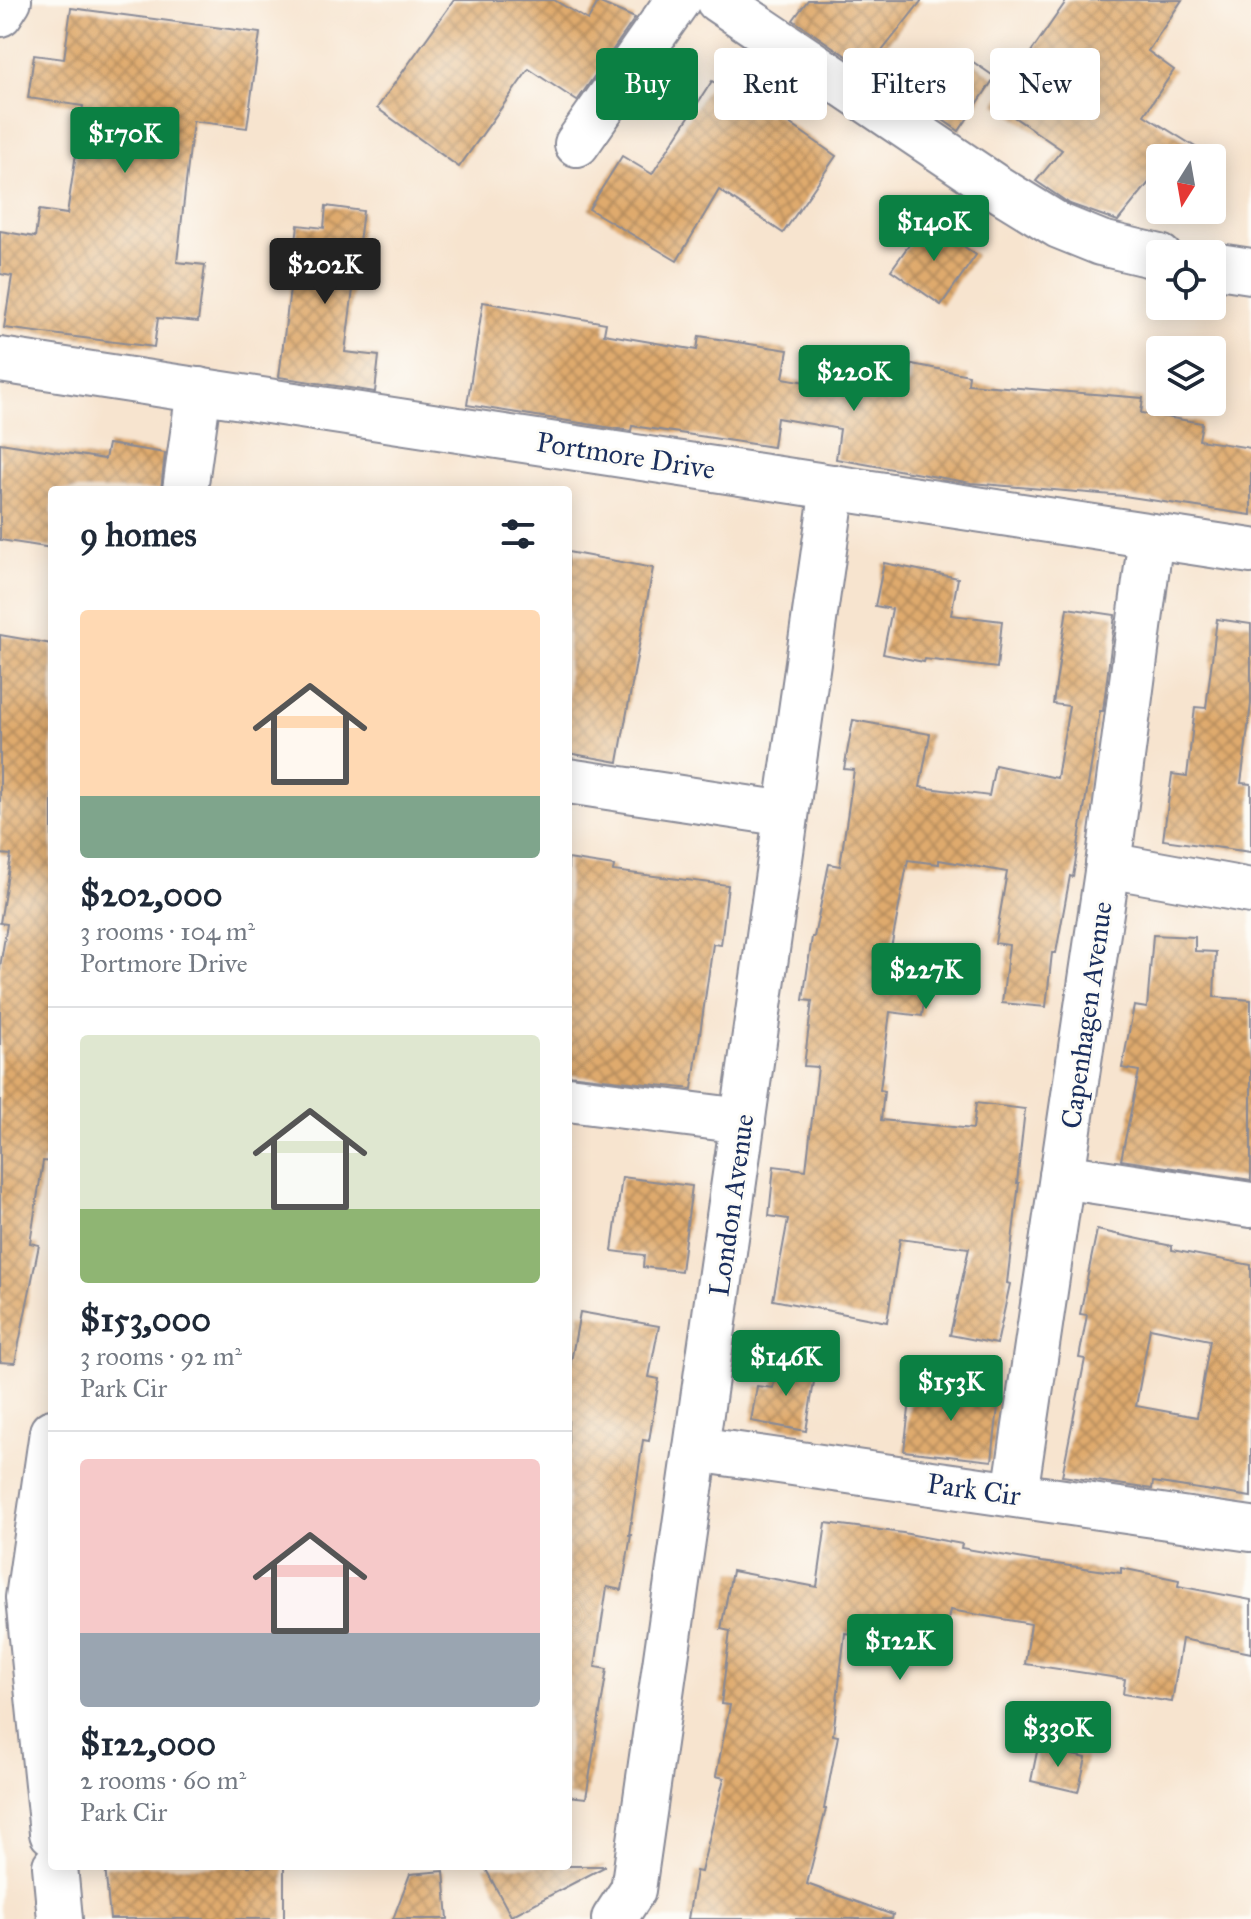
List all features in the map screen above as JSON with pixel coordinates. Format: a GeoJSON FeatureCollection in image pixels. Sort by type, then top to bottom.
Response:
{"type":"FeatureCollection","features":[{"type":"Feature","properties":{"kind":"street"},"geometry":{"type":"LineString","coordinates":[[0,14],[9,0]]}},
{"type":"Feature","properties":{"kind":"street"},"geometry":{"type":"LineString","coordinates":[[577,144],[678,0]]}},
{"type":"Feature","properties":{"kind":"street"},"geometry":{"type":"LineString","coordinates":[[743,7],[994,186],[1059,226],[1101,243],[1146,254]]}},
{"type":"Feature","properties":{"kind":"street"},"geometry":{"type":"LineString","coordinates":[[1226,267],[1251,271]]}},
{"type":"Feature","properties":{"kind":"street","name":"Portmore Drive"},"geometry":{"type":"LineString","coordinates":[[0,360],[1251,551]]}},
{"type":"Feature","properties":{"kind":"street"},"geometry":{"type":"LineString","coordinates":[[186,486],[199,390]]}},
{"type":"Feature","properties":{"kind":"street","name":"London Avenue"},"geometry":{"type":"LineString","coordinates":[[614,1919],[633,1890],[833,487]]}},
{"type":"Feature","properties":{"kind":"street","name":"Capenhagen Avenue"},"geometry":{"type":"LineString","coordinates":[[1015,1494],[1108,865],[1151,536]]}},
{"type":"Feature","properties":{"kind":"street"},"geometry":{"type":"LineString","coordinates":[[572,782],[786,814]]}},
{"type":"Feature","properties":{"kind":"street"},"geometry":{"type":"LineString","coordinates":[[1108,865],[1251,891]]}},
{"type":"Feature","properties":{"kind":"street"},"geometry":{"type":"LineString","coordinates":[[572,1100],[743,1121]]}},
{"type":"Feature","properties":{"kind":"street"},"geometry":{"type":"LineString","coordinates":[[1062,1176],[1251,1205]]}},
{"type":"Feature","properties":{"kind":"street","name":"Park Cir"},"geometry":{"type":"LineString","coordinates":[[696,1449],[1251,1529]]}},
{"type":"Feature","properties":{"kind":"street"},"geometry":{"type":"LineString","coordinates":[[48,1460],[28,1598],[45,1677],[48,1744]]}},
{"type":"Feature","properties":{"kind":"street"},"geometry":{"type":"LineString","coordinates":[[55,1870],[60,1919]]}},
{"type":"Feature","properties":{"kind":"building"},"geometry":{"type":"Polygon","coordinates":[[[454,0],[554,0],[588,20],[598,2],[635,18],[614,48],[596,48],[596,74],[577,101],[529,69],[459,167],[377,108],[454,0]]]}},
{"type":"Feature","properties":{"kind":"building"},"geometry":{"type":"Polygon","coordinates":[[[808,0],[922,0],[884,48],[843,48],[843,54],[793,20],[808,0]]]}},
{"type":"Feature","properties":{"kind":"building"},"geometry":{"type":"Polygon","coordinates":[[[1067,0],[1182,0],[1148,51],[1174,70],[1144,115],[1191,144],[1146,144],[1146,186],[1118,221],[1070,204],[1036,181],[1062,150],[1018,120],[1100,120],[1100,48],[1034,48],[1067,0]]]}},
{"type":"Feature","properties":{"kind":"building"},"geometry":{"type":"Polygon","coordinates":[[[71,8],[260,33],[247,128],[193,121],[177,262],[205,265],[198,322],[158,318],[154,347],[4,328],[12,276],[0,274],[0,231],[35,237],[39,210],[67,214],[83,106],[28,98],[34,55],[64,59],[71,8]]]}},
{"type":"Feature","properties":{"kind":"building"},"geometry":{"type":"Polygon","coordinates":[[[974,63],[990,74],[990,84],[974,108],[974,63]]]}},
{"type":"Feature","properties":{"kind":"building"},"geometry":{"type":"Polygon","coordinates":[[[712,81],[714,120],[785,120],[836,156],[783,233],[719,190],[677,261],[589,209],[622,156],[652,174],[687,120],[698,120],[698,103],[712,81]]]}},
{"type":"Feature","properties":{"kind":"building"},"geometry":{"type":"Polygon","coordinates":[[[943,120],[966,120],[959,131],[943,120]]]}},
{"type":"Feature","properties":{"kind":"building"},"geometry":{"type":"Polygon","coordinates":[[[326,206],[363,211],[345,352],[379,356],[375,392],[279,377],[298,225],[324,228],[326,206]]]}},
{"type":"Feature","properties":{"kind":"building"},"geometry":{"type":"Polygon","coordinates":[[[927,220],[976,255],[941,305],[891,270],[927,220]]]}},
{"type":"Feature","properties":{"kind":"building"},"geometry":{"type":"Polygon","coordinates":[[[483,302],[606,323],[604,334],[697,350],[699,336],[788,350],[783,378],[847,389],[849,374],[909,384],[912,364],[969,375],[968,384],[1143,398],[1141,413],[1146,416],[1202,423],[1199,440],[1251,448],[1251,515],[1124,496],[971,483],[836,459],[840,429],[777,418],[773,447],[632,426],[631,431],[467,405],[483,302]]]}},
{"type":"Feature","properties":{"kind":"building"},"geometry":{"type":"Polygon","coordinates":[[[0,443],[105,459],[108,444],[165,453],[161,486],[48,486],[48,547],[0,540],[0,443]]]}},
{"type":"Feature","properties":{"kind":"building"},"geometry":{"type":"Polygon","coordinates":[[[572,553],[653,568],[618,762],[572,754],[572,553]]]}},
{"type":"Feature","properties":{"kind":"building"},"geometry":{"type":"Polygon","coordinates":[[[884,563],[958,578],[951,615],[1002,621],[997,668],[925,659],[924,662],[883,654],[892,609],[875,606],[884,563]]]}},
{"type":"Feature","properties":{"kind":"building"},"geometry":{"type":"Polygon","coordinates":[[[1067,608],[1115,615],[1103,711],[1100,711],[1073,877],[1070,876],[1056,953],[1052,953],[1046,1007],[1002,1003],[1009,945],[995,943],[1007,872],[939,860],[939,864],[908,860],[891,948],[931,953],[922,1016],[890,1012],[880,1090],[884,1091],[881,1120],[973,1129],[976,1103],[1025,1109],[1007,1283],[1010,1284],[997,1344],[950,1335],[969,1248],[900,1239],[887,1322],[773,1300],[788,1219],[769,1216],[774,1166],[806,1170],[818,1067],[804,1066],[812,1001],[803,1000],[812,937],[829,864],[840,866],[854,770],[844,769],[853,720],[930,734],[920,787],[989,796],[995,765],[1057,778],[1069,706],[1053,704],[1067,608]]]}},
{"type":"Feature","properties":{"kind":"building"},"geometry":{"type":"Polygon","coordinates":[[[1217,619],[1251,624],[1251,704],[1241,783],[1251,784],[1251,852],[1163,840],[1172,774],[1187,776],[1195,707],[1206,708],[1217,619]]]}},
{"type":"Feature","properties":{"kind":"building"},"geometry":{"type":"Polygon","coordinates":[[[0,635],[48,643],[48,1162],[43,1161],[30,1243],[39,1245],[15,1363],[0,1362],[0,967],[7,924],[0,923],[11,855],[0,854],[0,635]]]}},
{"type":"Feature","properties":{"kind":"building"},"geometry":{"type":"Polygon","coordinates":[[[572,860],[614,866],[613,871],[728,885],[721,945],[713,944],[692,1089],[572,1075],[572,860]]]}},
{"type":"Feature","properties":{"kind":"building"},"geometry":{"type":"Polygon","coordinates":[[[1153,935],[1195,937],[1195,951],[1216,952],[1214,997],[1251,1000],[1251,1180],[1121,1160],[1139,1071],[1122,1068],[1134,1006],[1147,1008],[1153,935]]]}},
{"type":"Feature","properties":{"kind":"building"},"geometry":{"type":"Polygon","coordinates":[[[622,1177],[692,1186],[681,1271],[643,1267],[644,1255],[612,1251],[622,1177]]]}},
{"type":"Feature","properties":{"kind":"building"},"geometry":{"type":"Polygon","coordinates":[[[1097,1230],[1172,1246],[1172,1250],[1251,1265],[1251,1497],[1153,1482],[1152,1489],[1062,1476],[1085,1359],[1079,1358],[1087,1315],[1080,1314],[1097,1230]],[[1150,1328],[1136,1406],[1197,1417],[1210,1340],[1150,1328]]]}},
{"type":"Feature","properties":{"kind":"building"},"geometry":{"type":"Polygon","coordinates":[[[580,1312],[659,1326],[649,1377],[659,1379],[649,1441],[643,1440],[622,1590],[607,1587],[595,1667],[607,1669],[586,1798],[572,1796],[572,1356],[580,1312]]]}},
{"type":"Feature","properties":{"kind":"building"},"geometry":{"type":"Polygon","coordinates":[[[777,1363],[816,1369],[806,1431],[751,1421],[757,1386],[773,1388],[777,1363]]]}},
{"type":"Feature","properties":{"kind":"building"},"geometry":{"type":"Polygon","coordinates":[[[912,1384],[999,1398],[992,1461],[904,1451],[912,1384]]]}},
{"type":"Feature","properties":{"kind":"building"},"geometry":{"type":"Polygon","coordinates":[[[826,1523],[903,1533],[962,1544],[961,1548],[1041,1562],[1121,1573],[1121,1568],[1179,1580],[1178,1586],[1251,1600],[1251,1653],[1182,1639],[1172,1702],[1123,1694],[1125,1679],[1025,1664],[1031,1624],[950,1610],[943,1646],[872,1633],[871,1638],[845,1633],[833,1735],[838,1736],[826,1809],[807,1884],[893,1915],[892,1919],[688,1919],[696,1871],[701,1872],[724,1778],[716,1776],[730,1705],[721,1704],[730,1631],[721,1629],[732,1571],[817,1587],[826,1523]]]}},
{"type":"Feature","properties":{"kind":"building"},"geometry":{"type":"Polygon","coordinates":[[[1038,1747],[1086,1758],[1078,1792],[1031,1781],[1038,1747]]]}},
{"type":"Feature","properties":{"kind":"building"},"geometry":{"type":"Polygon","coordinates":[[[572,1866],[606,1866],[511,1916],[486,1870],[572,1870],[572,1866]]]}},
{"type":"Feature","properties":{"kind":"building"},"geometry":{"type":"Polygon","coordinates":[[[105,1870],[284,1870],[284,1919],[110,1919],[105,1870]]]}},
{"type":"Feature","properties":{"kind":"building"},"geometry":{"type":"Polygon","coordinates":[[[444,1871],[448,1919],[393,1919],[410,1874],[444,1871]]]}}]}
